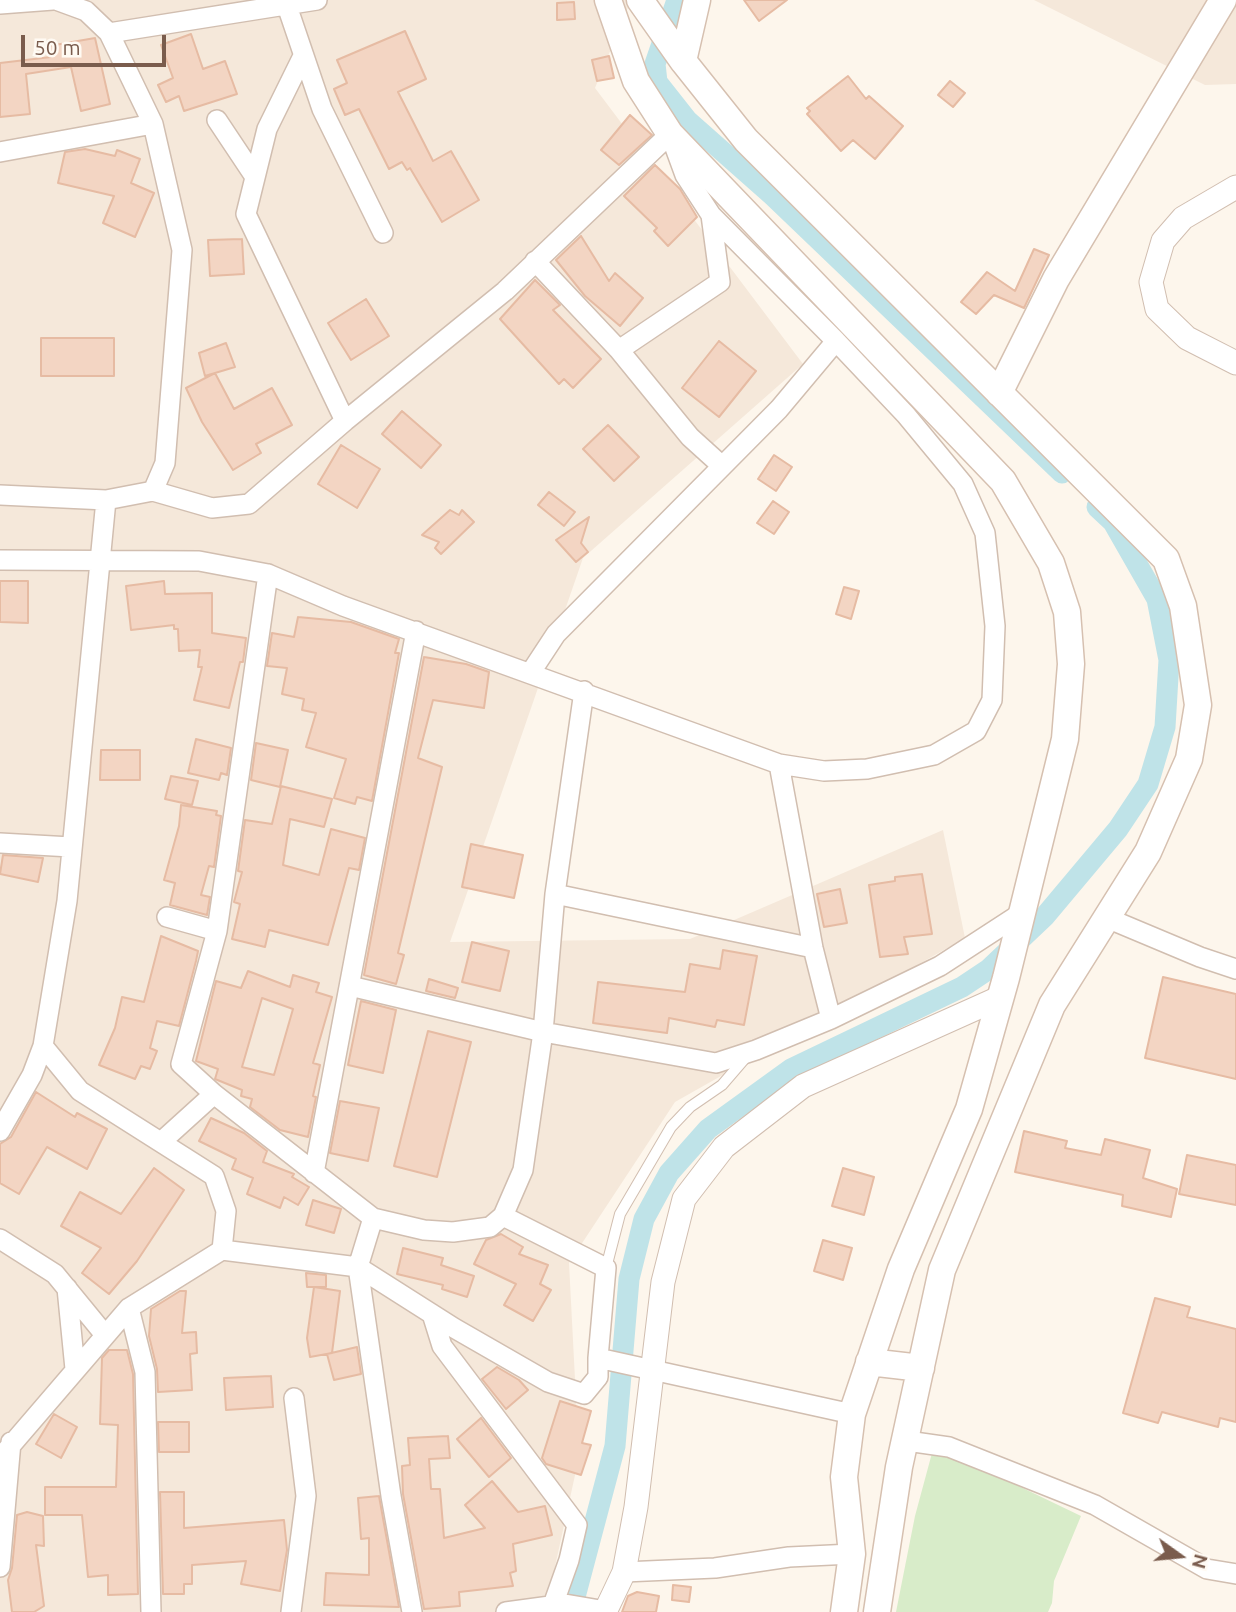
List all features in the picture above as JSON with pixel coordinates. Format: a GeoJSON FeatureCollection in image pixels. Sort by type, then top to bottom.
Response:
{"type":"FeatureCollection","features":[{"type":"Feature","properties":{"kind":"main road"},"geometry":{"type":"LineString","coordinates":[[608,0],[636,81],[670,134],[1003,481],[1051,563],[1067,612],[1071,664],[1066,727],[1011,960],[969,1109],[901,1269],[852,1414],[844,1477],[852,1554],[844,1612]]}},
{"type":"Feature","properties":{"kind":"main road"},"geometry":{"type":"LineString","coordinates":[[676,52],[697,0]]}},
{"type":"Feature","properties":{"kind":"main road"},"geometry":{"type":"LineString","coordinates":[[999,393],[1056,279],[1223,0]]}},
{"type":"Feature","properties":{"kind":"main road"},"geometry":{"type":"LineString","coordinates":[[646,9],[676,52],[746,140],[1166,559],[1183,606],[1198,705],[1189,759],[1148,852],[1052,1005],[1004,1115],[942,1270],[883,1561],[877,1612]]}},
{"type":"Feature","properties":{"kind":"main road"},"geometry":{"type":"LineString","coordinates":[[869,1362],[921,1368]]}},
{"type":"Feature","properties":{"kind":"street"},"geometry":{"type":"LineString","coordinates":[[0,4],[54,0],[86,5],[110,33],[153,124],[182,250],[165,463],[153,491]]}},
{"type":"Feature","properties":{"kind":"street"},"geometry":{"type":"LineString","coordinates":[[110,33],[286,2],[317,0]]}},
{"type":"Feature","properties":{"kind":"street"},"geometry":{"type":"LineString","coordinates":[[286,2],[321,109],[383,233]]}},
{"type":"Feature","properties":{"kind":"street"},"geometry":{"type":"LineString","coordinates":[[303,56],[267,129],[246,214],[345,421]]}},
{"type":"Feature","properties":{"kind":"street"},"geometry":{"type":"LineString","coordinates":[[217,120],[255,177]]}},
{"type":"Feature","properties":{"kind":"street"},"geometry":{"type":"LineString","coordinates":[[0,152],[153,124]]}},
{"type":"Feature","properties":{"kind":"street"},"geometry":{"type":"LineString","coordinates":[[0,495],[106,500],[153,491],[212,508],[249,504],[345,421],[505,291],[670,134],[685,175],[711,215],[906,415],[963,484],[985,533],[995,626],[992,700],[976,731],[934,755],[867,769],[824,771],[779,765],[584,691],[343,606],[268,573],[199,561],[0,560]]}},
{"type":"Feature","properties":{"kind":"street"},"geometry":{"type":"LineString","coordinates":[[1236,187],[1183,218],[1163,242],[1151,282],[1157,309],[1167,319],[1187,338],[1236,363]]}},
{"type":"Feature","properties":{"kind":"street"},"geometry":{"type":"LineString","coordinates":[[619,350],[720,282],[711,215]]}},
{"type":"Feature","properties":{"kind":"street"},"geometry":{"type":"LineString","coordinates":[[535,261],[619,350],[690,437],[722,466]]}},
{"type":"Feature","properties":{"kind":"street"},"geometry":{"type":"LineString","coordinates":[[531,672],[556,634],[787,400],[836,341]]}},
{"type":"Feature","properties":{"kind":"street"},"geometry":{"type":"LineString","coordinates":[[0,1131],[32,1075],[43,1046],[67,901],[106,500]]}},
{"type":"Feature","properties":{"kind":"street"},"geometry":{"type":"LineString","coordinates":[[268,573],[216,931],[181,1064],[214,1094],[373,1218],[424,1230],[453,1232],[490,1227],[503,1216],[523,1170],[543,1032],[555,894],[584,691]]}},
{"type":"Feature","properties":{"kind":"street"},"geometry":{"type":"LineString","coordinates":[[314,1173],[416,631]]}},
{"type":"Feature","properties":{"kind":"street"},"geometry":{"type":"LineString","coordinates":[[779,765],[813,948],[831,1019]]}},
{"type":"Feature","properties":{"kind":"street"},"geometry":{"type":"LineString","coordinates":[[0,843],[71,847]]}},
{"type":"Feature","properties":{"kind":"street"},"geometry":{"type":"LineString","coordinates":[[555,894],[813,948]]}},
{"type":"Feature","properties":{"kind":"street"},"geometry":{"type":"LineString","coordinates":[[167,917],[216,931]]}},
{"type":"Feature","properties":{"kind":"street"},"geometry":{"type":"LineString","coordinates":[[350,986],[543,1032],[716,1063],[831,1019],[940,967],[1021,917]]}},
{"type":"Feature","properties":{"kind":"street"},"geometry":{"type":"LineString","coordinates":[[1107,918],[1236,969]]}},
{"type":"Feature","properties":{"kind":"street"},"geometry":{"type":"LineString","coordinates":[[506,1612],[559,1604],[599,1611],[624,1572],[636,1507],[639,1369],[684,1199],[724,1147],[803,1086],[999,998]]}},
{"type":"Feature","properties":{"kind":"street"},"geometry":{"type":"LineString","coordinates":[[43,1046],[80,1091],[214,1176],[226,1211],[222,1251]]}},
{"type":"Feature","properties":{"kind":"street"},"geometry":{"type":"LineString","coordinates":[[161,1142],[214,1094]]}},
{"type":"Feature","properties":{"kind":"street"},"geometry":{"type":"LineString","coordinates":[[0,1567],[6,1450],[129,1308],[222,1251],[358,1267],[548,1382],[584,1394],[598,1377],[603,1360],[606,1268],[503,1216]]}},
{"type":"Feature","properties":{"kind":"street"},"geometry":{"type":"LineString","coordinates":[[373,1218],[358,1267],[391,1496],[412,1612]]}},
{"type":"Feature","properties":{"kind":"street"},"geometry":{"type":"LineString","coordinates":[[0,1239],[55,1275],[105,1335]]}},
{"type":"Feature","properties":{"kind":"street"},"geometry":{"type":"LineString","coordinates":[[67,1288],[75,1369]]}},
{"type":"Feature","properties":{"kind":"street"},"geometry":{"type":"LineString","coordinates":[[129,1308],[145,1372],[151,1612]]}},
{"type":"Feature","properties":{"kind":"street"},"geometry":{"type":"LineString","coordinates":[[432,1314],[442,1346],[576,1525],[559,1604]]}},
{"type":"Feature","properties":{"kind":"street"},"geometry":{"type":"LineString","coordinates":[[603,1360],[852,1414]]}},
{"type":"Feature","properties":{"kind":"street"},"geometry":{"type":"LineString","coordinates":[[291,1612],[306,1496],[295,1398]]}},
{"type":"Feature","properties":{"kind":"street"},"geometry":{"type":"LineString","coordinates":[[907,1441],[949,1447],[1095,1505],[1207,1569],[1236,1574]]}},
{"type":"Feature","properties":{"kind":"street"},"geometry":{"type":"LineString","coordinates":[[624,1572],[715,1568],[789,1557],[852,1554]]}},
{"type":"Feature","properties":{"kind":"lane"},"geometry":{"type":"LineString","coordinates":[[606,1268],[620,1214],[671,1127],[690,1107],[722,1085],[750,1052]]}},
{"type":"Feature","properties":{"kind":"shaded area"},"geometry":{"type":"Polygon","coordinates":[[[0,0],[631,0],[595,88],[803,364],[583,558],[450,942],[690,939],[943,830],[965,938],[675,1102],[569,1263],[579,1457],[545,1612],[0,1612],[0,0]]]}},
{"type":"Feature","properties":{"kind":"shaded area"},"geometry":{"type":"Polygon","coordinates":[[[1034,0],[1236,0],[1236,84],[1205,85],[1034,0]]]}},
{"type":"Feature","properties":{"kind":"green space"},"geometry":{"type":"Polygon","coordinates":[[[932,1453],[979,1467],[1081,1516],[1054,1581],[1052,1603],[1048,1612],[896,1612],[915,1516],[932,1453]]]}},
{"type":"Feature","properties":{"kind":"building"},"geometry":{"type":"Polygon","coordinates":[[[744,0],[787,0],[759,21],[744,0]]]}},
{"type":"Feature","properties":{"kind":"building"},"geometry":{"type":"Polygon","coordinates":[[[574,2],[575,19],[557,20],[557,3],[574,2]]]}},
{"type":"Feature","properties":{"kind":"building"},"geometry":{"type":"Polygon","coordinates":[[[405,31],[426,79],[398,92],[433,161],[451,151],[479,200],[442,222],[410,168],[407,170],[402,162],[389,169],[359,109],[345,115],[334,89],[347,83],[337,60],[405,31]]]}},
{"type":"Feature","properties":{"kind":"building"},"geometry":{"type":"Polygon","coordinates":[[[191,34],[203,69],[225,61],[237,94],[184,111],[179,96],[166,102],[158,85],[173,78],[161,45],[191,34]]]}},
{"type":"Feature","properties":{"kind":"building"},"geometry":{"type":"Polygon","coordinates":[[[95,38],[110,104],[81,111],[71,67],[26,74],[30,114],[0,117],[0,63],[51,57],[49,46],[95,38]]]}},
{"type":"Feature","properties":{"kind":"building"},"geometry":{"type":"Polygon","coordinates":[[[609,56],[614,78],[597,81],[592,60],[609,56]]]}},
{"type":"Feature","properties":{"kind":"building"},"geometry":{"type":"Polygon","coordinates":[[[848,76],[866,99],[869,96],[903,126],[875,159],[853,140],[841,151],[807,114],[810,111],[807,108],[848,76]]]}},
{"type":"Feature","properties":{"kind":"building"},"geometry":{"type":"Polygon","coordinates":[[[950,81],[965,93],[953,107],[938,95],[950,81]]]}},
{"type":"Feature","properties":{"kind":"building"},"geometry":{"type":"Polygon","coordinates":[[[630,115],[652,135],[619,165],[601,150],[630,115]]]}},
{"type":"Feature","properties":{"kind":"building"},"geometry":{"type":"Polygon","coordinates":[[[85,149],[115,156],[117,150],[140,159],[131,183],[154,193],[135,237],[103,223],[114,196],[58,183],[65,152],[85,149]]]}},
{"type":"Feature","properties":{"kind":"building"},"geometry":{"type":"Polygon","coordinates":[[[655,165],[680,189],[697,217],[668,246],[654,231],[657,228],[624,196],[655,165]]]}},
{"type":"Feature","properties":{"kind":"building"},"geometry":{"type":"Polygon","coordinates":[[[581,236],[609,281],[615,273],[643,298],[620,326],[585,296],[556,260],[581,236]]]}},
{"type":"Feature","properties":{"kind":"building"},"geometry":{"type":"Polygon","coordinates":[[[242,239],[244,274],[210,276],[208,240],[242,239]]]}},
{"type":"Feature","properties":{"kind":"building"},"geometry":{"type":"Polygon","coordinates":[[[1034,249],[1049,255],[1024,308],[994,295],[976,314],[961,302],[987,272],[1015,291],[1034,249]]]}},
{"type":"Feature","properties":{"kind":"building"},"geometry":{"type":"Polygon","coordinates":[[[535,280],[560,305],[553,310],[601,359],[573,388],[564,379],[559,384],[500,319],[535,280]]]}},
{"type":"Feature","properties":{"kind":"building"},"geometry":{"type":"Polygon","coordinates":[[[366,299],[389,336],[351,360],[328,323],[366,299]]]}},
{"type":"Feature","properties":{"kind":"building"},"geometry":{"type":"Polygon","coordinates":[[[41,338],[114,338],[114,376],[41,376],[41,338]]]}},
{"type":"Feature","properties":{"kind":"building"},"geometry":{"type":"Polygon","coordinates":[[[719,341],[756,371],[719,417],[682,388],[719,341]]]}},
{"type":"Feature","properties":{"kind":"building"},"geometry":{"type":"Polygon","coordinates":[[[226,343],[235,367],[205,376],[199,353],[226,343]]]}},
{"type":"Feature","properties":{"kind":"building"},"geometry":{"type":"Polygon","coordinates":[[[215,373],[234,409],[272,388],[292,425],[256,444],[261,453],[233,470],[202,422],[186,388],[215,373]]]}},
{"type":"Feature","properties":{"kind":"building"},"geometry":{"type":"Polygon","coordinates":[[[402,411],[441,445],[421,468],[382,434],[402,411]]]}},
{"type":"Feature","properties":{"kind":"building"},"geometry":{"type":"Polygon","coordinates":[[[608,425],[639,457],[614,481],[583,449],[608,425]]]}},
{"type":"Feature","properties":{"kind":"building"},"geometry":{"type":"Polygon","coordinates":[[[341,445],[380,469],[357,508],[318,484],[341,445]]]}},
{"type":"Feature","properties":{"kind":"building"},"geometry":{"type":"Polygon","coordinates":[[[774,455],[792,467],[776,491],[758,479],[774,455]]]}},
{"type":"Feature","properties":{"kind":"building"},"geometry":{"type":"Polygon","coordinates":[[[549,492],[575,512],[564,526],[538,505],[549,492]]]}},
{"type":"Feature","properties":{"kind":"building"},"geometry":{"type":"Polygon","coordinates":[[[773,501],[789,512],[774,534],[757,523],[773,501]]]}},
{"type":"Feature","properties":{"kind":"building"},"geometry":{"type":"Polygon","coordinates":[[[450,510],[459,515],[462,510],[474,522],[441,554],[435,548],[439,542],[422,535],[450,510]]]}},
{"type":"Feature","properties":{"kind":"building"},"geometry":{"type":"Polygon","coordinates":[[[589,517],[581,543],[588,552],[576,562],[556,540],[589,517]]]}},
{"type":"Feature","properties":{"kind":"building"},"geometry":{"type":"Polygon","coordinates":[[[0,581],[28,581],[28,623],[0,622],[0,581]]]}},
{"type":"Feature","properties":{"kind":"building"},"geometry":{"type":"Polygon","coordinates":[[[164,581],[165,594],[212,593],[212,633],[246,638],[243,662],[240,662],[229,708],[194,700],[202,667],[198,667],[200,650],[179,651],[178,629],[174,629],[174,625],[131,630],[126,586],[164,581]]]}},
{"type":"Feature","properties":{"kind":"building"},"geometry":{"type":"Polygon","coordinates":[[[844,587],[859,591],[851,619],[836,614],[844,587]]]}},
{"type":"Feature","properties":{"kind":"building"},"geometry":{"type":"Polygon","coordinates":[[[298,617],[351,622],[399,639],[395,653],[399,653],[372,801],[357,797],[355,804],[334,798],[346,759],[306,747],[316,713],[302,710],[304,699],[282,694],[287,668],[267,666],[272,633],[294,637],[298,617]]]}},
{"type":"Feature","properties":{"kind":"building"},"geometry":{"type":"Polygon","coordinates":[[[424,657],[466,664],[489,672],[484,708],[433,700],[418,758],[442,767],[398,953],[404,955],[396,984],[364,975],[424,657]]]}},
{"type":"Feature","properties":{"kind":"building"},"geometry":{"type":"Polygon","coordinates":[[[196,739],[231,748],[227,775],[221,773],[219,780],[188,773],[196,739]]]}},
{"type":"Feature","properties":{"kind":"building"},"geometry":{"type":"Polygon","coordinates":[[[256,743],[288,750],[280,787],[251,780],[256,743]]]}},
{"type":"Feature","properties":{"kind":"building"},"geometry":{"type":"Polygon","coordinates":[[[101,750],[140,750],[140,780],[100,780],[101,750]]]}},
{"type":"Feature","properties":{"kind":"building"},"geometry":{"type":"Polygon","coordinates":[[[171,776],[198,781],[192,805],[165,799],[171,776]]]}},
{"type":"Feature","properties":{"kind":"building"},"geometry":{"type":"Polygon","coordinates":[[[281,786],[332,799],[324,827],[290,819],[283,865],[319,875],[331,829],[365,838],[359,870],[349,868],[328,945],[269,930],[265,947],[232,939],[240,904],[234,902],[242,872],[238,871],[245,820],[272,824],[281,786]]]}},
{"type":"Feature","properties":{"kind":"building"},"geometry":{"type":"Polygon","coordinates":[[[181,805],[217,811],[216,815],[221,816],[214,867],[209,866],[201,895],[210,897],[207,915],[170,905],[175,883],[164,880],[179,826],[181,805]]]}},
{"type":"Feature","properties":{"kind":"building"},"geometry":{"type":"Polygon","coordinates":[[[471,844],[523,855],[514,898],[462,887],[471,844]]]}},
{"type":"Feature","properties":{"kind":"building"},"geometry":{"type":"Polygon","coordinates":[[[3,855],[43,858],[38,882],[0,874],[3,855]]]}},
{"type":"Feature","properties":{"kind":"building"},"geometry":{"type":"Polygon","coordinates":[[[922,874],[932,934],[904,937],[908,954],[880,957],[869,885],[895,881],[895,877],[922,874]]]}},
{"type":"Feature","properties":{"kind":"building"},"geometry":{"type":"Polygon","coordinates":[[[840,889],[847,923],[824,927],[817,894],[840,889]]]}},
{"type":"Feature","properties":{"kind":"building"},"geometry":{"type":"Polygon","coordinates":[[[161,936],[198,951],[179,1026],[157,1021],[150,1048],[157,1051],[150,1069],[141,1066],[135,1079],[99,1065],[115,1028],[122,997],[144,1002],[161,936]]]}},
{"type":"Feature","properties":{"kind":"building"},"geometry":{"type":"Polygon","coordinates":[[[472,942],[509,951],[500,991],[462,982],[472,942]]]}},
{"type":"Feature","properties":{"kind":"building"},"geometry":{"type":"Polygon","coordinates":[[[723,950],[757,956],[744,1025],[717,1020],[715,1027],[669,1018],[667,1033],[593,1023],[598,982],[685,992],[690,964],[720,969],[723,950]]]}},
{"type":"Feature","properties":{"kind":"building"},"geometry":{"type":"Polygon","coordinates":[[[248,971],[290,987],[293,975],[319,983],[316,992],[332,997],[313,1063],[320,1065],[308,1137],[280,1130],[250,1107],[252,1099],[241,1096],[242,1090],[215,1079],[218,1069],[196,1061],[216,981],[241,988],[248,971]],[[262,998],[242,1067],[274,1075],[293,1009],[262,998]]]}},
{"type":"Feature","properties":{"kind":"building"},"geometry":{"type":"Polygon","coordinates":[[[1163,977],[1236,994],[1236,1079],[1145,1058],[1163,977]]]}},
{"type":"Feature","properties":{"kind":"building"},"geometry":{"type":"Polygon","coordinates":[[[429,979],[458,988],[455,998],[426,991],[429,979]]]}},
{"type":"Feature","properties":{"kind":"building"},"geometry":{"type":"Polygon","coordinates":[[[361,1001],[396,1010],[383,1073],[348,1065],[361,1001]]]}},
{"type":"Feature","properties":{"kind":"building"},"geometry":{"type":"Polygon","coordinates":[[[428,1031],[471,1042],[437,1177],[394,1166],[428,1031]]]}},
{"type":"Feature","properties":{"kind":"building"},"geometry":{"type":"Polygon","coordinates":[[[36,1092],[75,1117],[77,1113],[107,1129],[87,1169],[47,1147],[19,1194],[0,1183],[0,1144],[11,1137],[36,1092]]]}},
{"type":"Feature","properties":{"kind":"building"},"geometry":{"type":"Polygon","coordinates":[[[340,1101],[379,1108],[368,1161],[330,1153],[340,1101]]]}},
{"type":"Feature","properties":{"kind":"building"},"geometry":{"type":"Polygon","coordinates":[[[211,1118],[244,1133],[267,1151],[263,1162],[294,1174],[292,1177],[309,1187],[298,1205],[284,1197],[280,1208],[247,1194],[253,1178],[232,1169],[236,1159],[199,1141],[211,1118]]]}},
{"type":"Feature","properties":{"kind":"building"},"geometry":{"type":"Polygon","coordinates":[[[1024,1131],[1067,1141],[1065,1148],[1101,1155],[1105,1139],[1150,1150],[1143,1178],[1177,1189],[1171,1217],[1122,1206],[1123,1195],[1015,1172],[1024,1131]]]}},
{"type":"Feature","properties":{"kind":"building"},"geometry":{"type":"Polygon","coordinates":[[[1187,1155],[1236,1165],[1236,1205],[1179,1194],[1187,1155]]]}},
{"type":"Feature","properties":{"kind":"building"},"geometry":{"type":"Polygon","coordinates":[[[154,1168],[184,1190],[137,1261],[109,1294],[82,1273],[101,1248],[61,1226],[80,1192],[121,1214],[154,1168]]]}},
{"type":"Feature","properties":{"kind":"building"},"geometry":{"type":"Polygon","coordinates":[[[843,1168],[874,1177],[864,1215],[832,1206],[843,1168]]]}},
{"type":"Feature","properties":{"kind":"building"},"geometry":{"type":"Polygon","coordinates":[[[313,1200],[341,1209],[334,1233],[306,1225],[313,1200]]]}},
{"type":"Feature","properties":{"kind":"building"},"geometry":{"type":"Polygon","coordinates":[[[501,1234],[523,1247],[519,1254],[548,1265],[540,1284],[551,1290],[533,1321],[504,1305],[516,1284],[474,1264],[486,1240],[501,1234]]]}},
{"type":"Feature","properties":{"kind":"building"},"geometry":{"type":"Polygon","coordinates":[[[823,1240],[852,1248],[843,1280],[814,1271],[823,1240]]]}},
{"type":"Feature","properties":{"kind":"building"},"geometry":{"type":"Polygon","coordinates":[[[403,1248],[443,1258],[441,1265],[474,1276],[467,1297],[442,1289],[443,1285],[397,1274],[403,1248]]]}},
{"type":"Feature","properties":{"kind":"building"},"geometry":{"type":"Polygon","coordinates":[[[306,1273],[326,1275],[326,1287],[307,1287],[306,1273]]]}},
{"type":"Feature","properties":{"kind":"building"},"geometry":{"type":"Polygon","coordinates":[[[314,1287],[340,1291],[332,1353],[310,1357],[307,1338],[314,1287]]]}},
{"type":"Feature","properties":{"kind":"building"},"geometry":{"type":"Polygon","coordinates":[[[180,1291],[186,1291],[182,1333],[196,1332],[197,1353],[190,1354],[192,1390],[158,1392],[157,1369],[149,1336],[151,1309],[180,1291]]]}},
{"type":"Feature","properties":{"kind":"building"},"geometry":{"type":"Polygon","coordinates":[[[1155,1298],[1190,1307],[1187,1317],[1236,1329],[1236,1422],[1220,1418],[1218,1427],[1162,1412],[1158,1423],[1123,1413],[1155,1298]]]}},
{"type":"Feature","properties":{"kind":"building"},"geometry":{"type":"Polygon","coordinates":[[[357,1347],[361,1374],[334,1380],[327,1354],[357,1347]]]}},
{"type":"Feature","properties":{"kind":"building"},"geometry":{"type":"Polygon","coordinates":[[[109,1350],[127,1350],[133,1374],[138,1594],[108,1595],[108,1575],[88,1577],[82,1515],[45,1515],[45,1487],[116,1487],[118,1425],[100,1424],[102,1358],[109,1350]]]}},
{"type":"Feature","properties":{"kind":"building"},"geometry":{"type":"Polygon","coordinates":[[[497,1367],[519,1380],[528,1390],[506,1409],[482,1379],[497,1367]]]}},
{"type":"Feature","properties":{"kind":"building"},"geometry":{"type":"Polygon","coordinates":[[[271,1376],[273,1407],[226,1410],[224,1378],[271,1376]]]}},
{"type":"Feature","properties":{"kind":"building"},"geometry":{"type":"Polygon","coordinates":[[[560,1401],[591,1411],[582,1443],[591,1445],[581,1475],[546,1464],[542,1458],[560,1401]]]}},
{"type":"Feature","properties":{"kind":"building"},"geometry":{"type":"Polygon","coordinates":[[[54,1414],[77,1427],[61,1458],[36,1444],[54,1414]]]}},
{"type":"Feature","properties":{"kind":"building"},"geometry":{"type":"Polygon","coordinates":[[[481,1418],[511,1458],[489,1477],[457,1439],[481,1418]]]}},
{"type":"Feature","properties":{"kind":"building"},"geometry":{"type":"Polygon","coordinates":[[[158,1422],[189,1422],[189,1452],[159,1452],[158,1422]]]}},
{"type":"Feature","properties":{"kind":"building"},"geometry":{"type":"Polygon","coordinates":[[[448,1436],[450,1458],[429,1459],[431,1489],[440,1489],[444,1538],[485,1528],[465,1505],[492,1481],[518,1512],[545,1506],[552,1535],[513,1544],[516,1571],[510,1573],[513,1586],[459,1592],[460,1606],[424,1609],[403,1494],[402,1466],[410,1465],[408,1438],[448,1436]]]}},
{"type":"Feature","properties":{"kind":"building"},"geometry":{"type":"Polygon","coordinates":[[[160,1492],[184,1492],[184,1528],[284,1520],[287,1550],[280,1591],[241,1584],[246,1561],[192,1565],[192,1584],[184,1584],[184,1594],[163,1594],[160,1492]]]}},
{"type":"Feature","properties":{"kind":"building"},"geometry":{"type":"Polygon","coordinates":[[[379,1496],[399,1607],[324,1605],[326,1573],[369,1575],[369,1538],[361,1539],[358,1498],[379,1496]]]}},
{"type":"Feature","properties":{"kind":"building"},"geometry":{"type":"Polygon","coordinates":[[[27,1512],[43,1516],[44,1546],[36,1545],[44,1606],[34,1612],[12,1612],[8,1580],[12,1568],[17,1515],[27,1512]]]}},
{"type":"Feature","properties":{"kind":"building"},"geometry":{"type":"Polygon","coordinates":[[[673,1585],[691,1587],[689,1602],[672,1600],[673,1585]]]}},
{"type":"Feature","properties":{"kind":"building"},"geometry":{"type":"Polygon","coordinates":[[[637,1592],[659,1596],[656,1612],[622,1612],[628,1596],[637,1592]]]}},
{"type":"Feature","properties":{"kind":"waterway"},"geometry":{"type":"LineString","coordinates":[[677,0],[655,64],[657,82],[687,120],[773,196],[1062,473]]}},
{"type":"Feature","properties":{"kind":"waterway"},"geometry":{"type":"LineString","coordinates":[[571,1612],[615,1446],[629,1279],[644,1219],[669,1173],[708,1129],[791,1069],[962,987],[989,969],[1045,916],[1118,829],[1148,784],[1165,727],[1169,660],[1157,599],[1113,522],[1097,507]]}}]}
